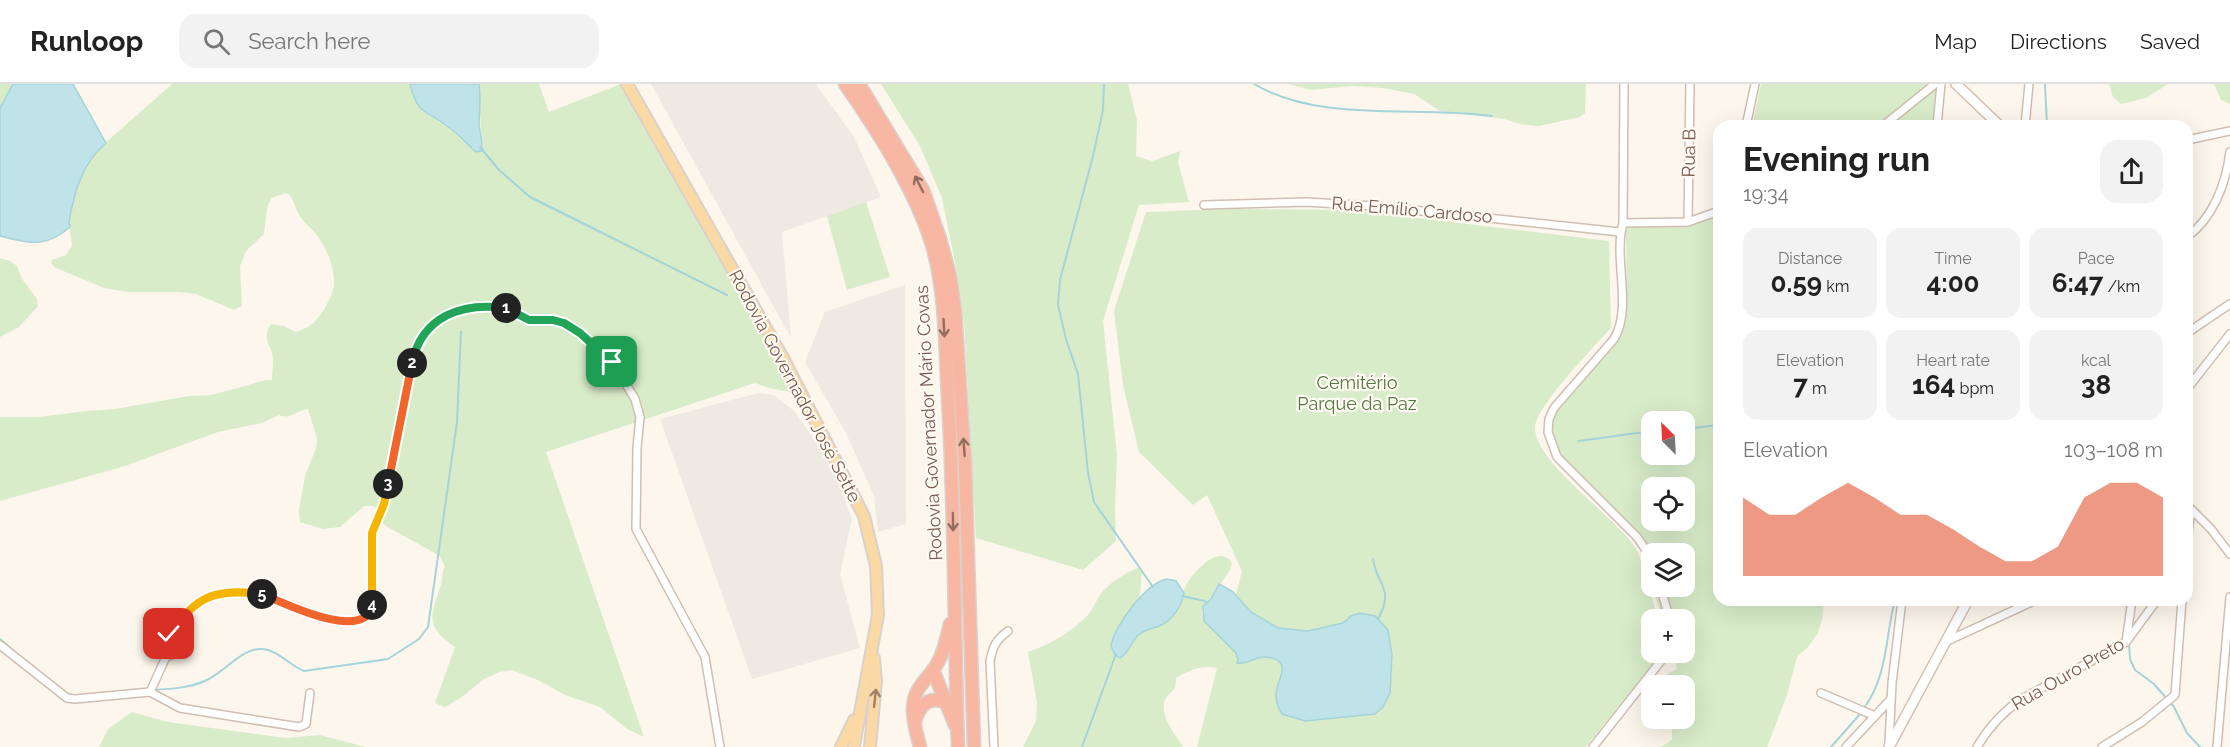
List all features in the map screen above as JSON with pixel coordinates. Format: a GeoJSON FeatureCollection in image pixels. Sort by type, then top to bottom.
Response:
{"type":"FeatureCollection","features":[{"type":"Feature","properties":{"kind":"highway","name":"Rodovia Governador Mário Covas"},"geometry":{"type":"LineString","coordinates":[[845,84],[883,143],[918,210],[932,246],[942,285],[952,465],[958,747]]}},
{"type":"Feature","properties":{"kind":"highway","name":"Rodovia Governador Mário Covas"},"geometry":{"type":"LineString","coordinates":[[860,84],[922,190],[938,230],[950,276],[955,310],[965,465],[974,747]]}},
{"type":"Feature","properties":{"kind":"highway"},"geometry":{"type":"LineString","coordinates":[[955,605],[945,645],[936,666],[945,702],[958,732]]}},
{"type":"Feature","properties":{"kind":"highway"},"geometry":{"type":"LineString","coordinates":[[920,747],[914,722],[915,696],[923,680],[936,666],[955,656],[962,659],[965,664],[969,747]]}},
{"type":"Feature","properties":{"kind":"highway"},"geometry":{"type":"LineString","coordinates":[[914,722],[919,708],[924,703],[933,700],[945,702]]}},
{"type":"Feature","properties":{"kind":"main road","name":"Rodovia Governador José Sette"},"geometry":{"type":"LineString","coordinates":[[627,84],[783,358],[858,502],[869,531],[876,566],[878,615],[862,703],[849,747]]}},
{"type":"Feature","properties":{"kind":"main road"},"geometry":{"type":"LineString","coordinates":[[870,747],[876,677],[872,648]]}},
{"type":"Feature","properties":{"kind":"street"},"geometry":{"type":"LineString","coordinates":[[1624,84],[1620,329],[1614,339],[1554,408],[1549,419],[1548,432],[1557,457],[1641,543]]}},
{"type":"Feature","properties":{"kind":"street","name":"Rua B"},"geometry":{"type":"LineString","coordinates":[[1688,222],[1690,84]]}},
{"type":"Feature","properties":{"kind":"street"},"geometry":{"type":"LineString","coordinates":[[1747,120],[1755,84]]}},
{"type":"Feature","properties":{"kind":"street"},"geometry":{"type":"LineString","coordinates":[[1890,120],[1935,84]]}},
{"type":"Feature","properties":{"kind":"street"},"geometry":{"type":"LineString","coordinates":[[1938,120],[1941,84]]}},
{"type":"Feature","properties":{"kind":"street"},"geometry":{"type":"LineString","coordinates":[[1956,84],[1994,120]]}},
{"type":"Feature","properties":{"kind":"street"},"geometry":{"type":"LineString","coordinates":[[2026,120],[2029,84]]}},
{"type":"Feature","properties":{"kind":"street"},"geometry":{"type":"LineString","coordinates":[[2193,139],[2230,131]]}},
{"type":"Feature","properties":{"kind":"street"},"geometry":{"type":"LineString","coordinates":[[2193,232],[2203,224],[2212,210],[2229,162],[2230,152]]}},
{"type":"Feature","properties":{"kind":"street","name":"Rua Emílio Cardoso"},"geometry":{"type":"LineString","coordinates":[[1204,205],[1306,202],[1375,206],[1620,232]]}},
{"type":"Feature","properties":{"kind":"street"},"geometry":{"type":"LineString","coordinates":[[1623,223],[1688,222],[1713,214]]}},
{"type":"Feature","properties":{"kind":"street"},"geometry":{"type":"LineString","coordinates":[[2193,329],[2230,304]]}},
{"type":"Feature","properties":{"kind":"street"},"geometry":{"type":"LineString","coordinates":[[150,693],[166,657],[174,654],[168,644],[169,634],[185,613],[202,599],[223,592],[262,594],[325,618],[343,622],[354,621],[371,611],[372,533],[384,504],[414,354],[426,330],[441,318],[465,308],[488,306],[510,309],[529,320],[553,320],[564,323],[580,333],[612,362],[635,399],[640,417],[637,448],[636,530],[705,657],[720,747]]}},
{"type":"Feature","properties":{"kind":"street"},"geometry":{"type":"LineString","coordinates":[[2193,381],[2230,334]]}},
{"type":"Feature","properties":{"kind":"street"},"geometry":{"type":"LineString","coordinates":[[2193,511],[2211,529],[2230,554]]}},
{"type":"Feature","properties":{"kind":"street"},"geometry":{"type":"LineString","coordinates":[[2217,747],[2230,597]]}},
{"type":"Feature","properties":{"kind":"street"},"geometry":{"type":"LineString","coordinates":[[1889,746],[1891,699],[1901,606]]}},
{"type":"Feature","properties":{"kind":"street"},"geometry":{"type":"LineString","coordinates":[[1889,746],[1965,606]]}},
{"type":"Feature","properties":{"kind":"street"},"geometry":{"type":"LineString","coordinates":[[1945,642],[2023,606]]}},
{"type":"Feature","properties":{"kind":"street"},"geometry":{"type":"LineString","coordinates":[[2126,642],[2131,606]]}},
{"type":"Feature","properties":{"kind":"street","name":"Rua Ouro Preto"},"geometry":{"type":"LineString","coordinates":[[1977,747],[1996,719],[2008,709],[2126,642],[2153,606]]}},
{"type":"Feature","properties":{"kind":"street"},"geometry":{"type":"LineString","coordinates":[[2102,747],[2142,722],[2175,695],[2182,606]]}},
{"type":"Feature","properties":{"kind":"street"},"geometry":{"type":"LineString","coordinates":[[994,747],[990,661],[997,639],[1008,631]]}},
{"type":"Feature","properties":{"kind":"street"},"geometry":{"type":"LineString","coordinates":[[0,645],[67,698],[150,693],[180,708],[299,727],[306,724],[310,693]]}},
{"type":"Feature","properties":{"kind":"street"},"geometry":{"type":"LineString","coordinates":[[1593,747],[1659,663]]}},
{"type":"Feature","properties":{"kind":"street"},"geometry":{"type":"LineString","coordinates":[[1821,693],[1875,716]]}},
{"type":"Feature","properties":{"kind":"street"},"geometry":{"type":"LineString","coordinates":[[1846,747],[1891,699]]}},
{"type":"Feature","properties":{"kind":"shaded area"},"geometry":{"type":"Polygon","coordinates":[[[651,84],[816,84],[854,137],[881,197],[782,232],[791,338],[651,84]]]}},
{"type":"Feature","properties":{"kind":"shaded area"},"geometry":{"type":"Polygon","coordinates":[[[905,285],[906,524],[878,532],[874,496],[846,433],[805,362],[825,312],[905,285]]]}},
{"type":"Feature","properties":{"kind":"shaded area"},"geometry":{"type":"Polygon","coordinates":[[[758,393],[774,395],[794,411],[814,439],[837,480],[852,518],[840,574],[860,648],[752,679],[660,419],[758,393]]]}},
{"type":"Feature","properties":{"kind":"green space"},"geometry":{"type":"Polygon","coordinates":[[[0,84],[13,84],[0,108],[0,84]]]}},
{"type":"Feature","properties":{"kind":"green space"},"geometry":{"type":"Polygon","coordinates":[[[172,84],[410,84],[414,99],[430,116],[445,125],[476,152],[483,145],[479,84],[539,84],[549,112],[621,84],[798,394],[755,383],[546,452],[644,737],[627,729],[600,707],[565,695],[540,681],[512,670],[484,679],[445,707],[435,703],[455,647],[445,640],[434,627],[433,620],[434,605],[445,567],[440,556],[384,525],[375,507],[372,506],[364,506],[340,527],[323,529],[300,522],[299,510],[305,476],[316,448],[317,438],[308,409],[291,416],[279,415],[262,423],[218,432],[125,466],[0,501],[0,417],[38,417],[115,409],[189,396],[212,395],[272,380],[273,356],[267,340],[271,324],[284,326],[296,332],[301,330],[317,319],[331,295],[334,278],[326,251],[286,193],[271,198],[267,208],[264,234],[246,251],[240,266],[242,306],[234,310],[196,294],[128,292],[104,288],[54,267],[52,260],[66,255],[72,246],[69,222],[73,201],[81,177],[95,152],[172,84]]]}},
{"type":"Feature","properties":{"kind":"green space"},"geometry":{"type":"Polygon","coordinates":[[[881,84],[1128,84],[1137,120],[1136,156],[1152,161],[1180,151],[1178,163],[1189,202],[1139,205],[1103,321],[1117,455],[1116,541],[1083,570],[976,538],[964,322],[958,277],[942,198],[920,146],[881,84]]]}},
{"type":"Feature","properties":{"kind":"green space"},"geometry":{"type":"Polygon","coordinates":[[[1289,84],[1586,84],[1585,113],[1580,117],[1539,126],[1440,111],[1414,94],[1383,88],[1352,86],[1311,90],[1289,84]]]}},
{"type":"Feature","properties":{"kind":"green space"},"geometry":{"type":"Polygon","coordinates":[[[1761,84],[1937,84],[1935,120],[1753,120],[1761,84]]]}},
{"type":"Feature","properties":{"kind":"green space"},"geometry":{"type":"Polygon","coordinates":[[[2109,84],[2168,84],[2146,98],[2121,104],[2113,97],[2109,84]]]}},
{"type":"Feature","properties":{"kind":"green space"},"geometry":{"type":"Polygon","coordinates":[[[2214,84],[2230,84],[2230,104],[2221,100],[2214,84]]]}},
{"type":"Feature","properties":{"kind":"green space"},"geometry":{"type":"Polygon","coordinates":[[[866,202],[890,277],[847,290],[827,216],[866,202]]]}},
{"type":"Feature","properties":{"kind":"green space"},"geometry":{"type":"Polygon","coordinates":[[[1713,207],[1713,606],[1823,606],[1818,633],[1797,657],[1787,695],[1767,747],[1661,747],[1672,740],[1672,729],[1695,729],[1695,675],[1667,675],[1677,669],[1676,663],[1695,663],[1695,609],[1660,609],[1655,597],[1695,597],[1695,543],[1641,543],[1641,552],[1639,546],[1617,517],[1565,460],[1553,441],[1549,421],[1604,356],[1623,328],[1627,307],[1626,224],[1686,218],[1713,207]]]}},
{"type":"Feature","properties":{"kind":"green space","name":"Cemitério Parque da Paz"},"geometry":{"type":"Polygon","coordinates":[[[1228,209],[1352,210],[1609,241],[1611,328],[1554,393],[1537,420],[1535,429],[1539,443],[1548,458],[1634,546],[1641,562],[1641,597],[1652,597],[1655,609],[1641,609],[1641,663],[1654,663],[1644,675],[1641,675],[1641,679],[1586,747],[1197,747],[1217,668],[1206,667],[1176,678],[1175,688],[1164,704],[1169,724],[1183,747],[1023,747],[1036,721],[1037,703],[1028,652],[1067,633],[1088,615],[1100,595],[1113,582],[1139,567],[1142,572],[1139,598],[1112,638],[1131,647],[1138,634],[1171,617],[1178,607],[1189,580],[1203,564],[1215,557],[1227,558],[1232,563],[1230,570],[1202,611],[1204,621],[1224,641],[1242,571],[1207,495],[1193,505],[1139,452],[1123,385],[1114,311],[1146,212],[1228,209]]]}},
{"type":"Feature","properties":{"kind":"green space"},"geometry":{"type":"Polygon","coordinates":[[[0,258],[17,266],[22,279],[37,299],[38,306],[19,327],[0,337],[0,258]]]}},
{"type":"Feature","properties":{"kind":"green space"},"geometry":{"type":"Polygon","coordinates":[[[132,712],[168,722],[286,738],[320,735],[366,747],[99,747],[108,729],[132,712]]]}},
{"type":"Feature","properties":{"kind":"water"},"geometry":{"type":"Polygon","coordinates":[[[13,84],[73,84],[106,143],[91,160],[80,179],[71,211],[70,227],[53,239],[45,241],[28,242],[0,236],[0,108],[13,84]]]}},
{"type":"Feature","properties":{"kind":"water"},"geometry":{"type":"Polygon","coordinates":[[[410,84],[479,84],[481,151],[476,152],[451,129],[423,110],[416,101],[410,84]]]}},
{"type":"Feature","properties":{"kind":"water"},"geometry":{"type":"Polygon","coordinates":[[[1167,579],[1176,581],[1184,593],[1175,613],[1163,624],[1139,634],[1120,658],[1115,655],[1111,646],[1124,617],[1150,588],[1167,579]]]}},
{"type":"Feature","properties":{"kind":"water"},"geometry":{"type":"Polygon","coordinates":[[[1219,584],[1232,591],[1251,612],[1278,628],[1307,631],[1343,623],[1351,616],[1360,613],[1375,616],[1388,630],[1392,655],[1390,693],[1383,707],[1375,714],[1305,721],[1282,714],[1276,696],[1282,672],[1280,662],[1264,657],[1237,663],[1236,653],[1204,621],[1203,606],[1211,599],[1219,584]]]}},
{"type":"Feature","properties":{"kind":"waterway"},"geometry":{"type":"LineString","coordinates":[[1104,84],[1103,110],[1060,280],[1058,305],[1078,374],[1088,473],[1094,502],[1153,587]]}},
{"type":"Feature","properties":{"kind":"waterway"},"geometry":{"type":"LineString","coordinates":[[1254,84],[1281,96],[1339,109],[1492,116]]}},
{"type":"Feature","properties":{"kind":"waterway"},"geometry":{"type":"LineString","coordinates":[[2045,84],[2047,120]]}},
{"type":"Feature","properties":{"kind":"waterway"},"geometry":{"type":"LineString","coordinates":[[480,147],[499,170],[530,197],[727,295]]}},
{"type":"Feature","properties":{"kind":"waterway"},"geometry":{"type":"LineString","coordinates":[[152,690],[180,688],[201,683],[255,649],[274,652],[304,671],[388,659],[419,639],[428,627],[457,422],[461,332]]}},
{"type":"Feature","properties":{"kind":"waterway"},"geometry":{"type":"LineString","coordinates":[[1695,428],[1713,426]]}},
{"type":"Feature","properties":{"kind":"waterway"},"geometry":{"type":"LineString","coordinates":[[1579,441],[1641,433]]}},
{"type":"Feature","properties":{"kind":"waterway"},"geometry":{"type":"LineString","coordinates":[[1373,559],[1385,593],[1383,608],[1378,619]]}},
{"type":"Feature","properties":{"kind":"waterway"},"geometry":{"type":"LineString","coordinates":[[1182,596],[1208,603]]}},
{"type":"Feature","properties":{"kind":"waterway"},"geometry":{"type":"LineString","coordinates":[[1864,708],[1878,683],[1894,606]]}},
{"type":"Feature","properties":{"kind":"waterway"},"geometry":{"type":"LineString","coordinates":[[0,639],[16,653]]}},
{"type":"Feature","properties":{"kind":"waterway"},"geometry":{"type":"LineString","coordinates":[[2129,644],[2130,659],[2135,670],[2154,684],[2174,707],[2187,733],[2200,747]]}},
{"type":"Feature","properties":{"kind":"waterway"},"geometry":{"type":"LineString","coordinates":[[1082,747],[1116,654]]}},
{"type":"Feature","properties":{"kind":"waterway"},"geometry":{"type":"LineString","coordinates":[[1831,747],[1861,713]]}},
{"type":"Feature","properties":{"kind":"route"},"geometry":{"type":"LineString","coordinates":[[169,634],[185,613],[202,599],[223,592],[262,594],[325,618],[343,622],[354,621],[371,611],[372,533],[384,504],[414,354],[426,330],[441,318],[465,308],[488,306],[510,309],[529,320],[553,320],[564,323],[580,333],[612,362]]}}]}
